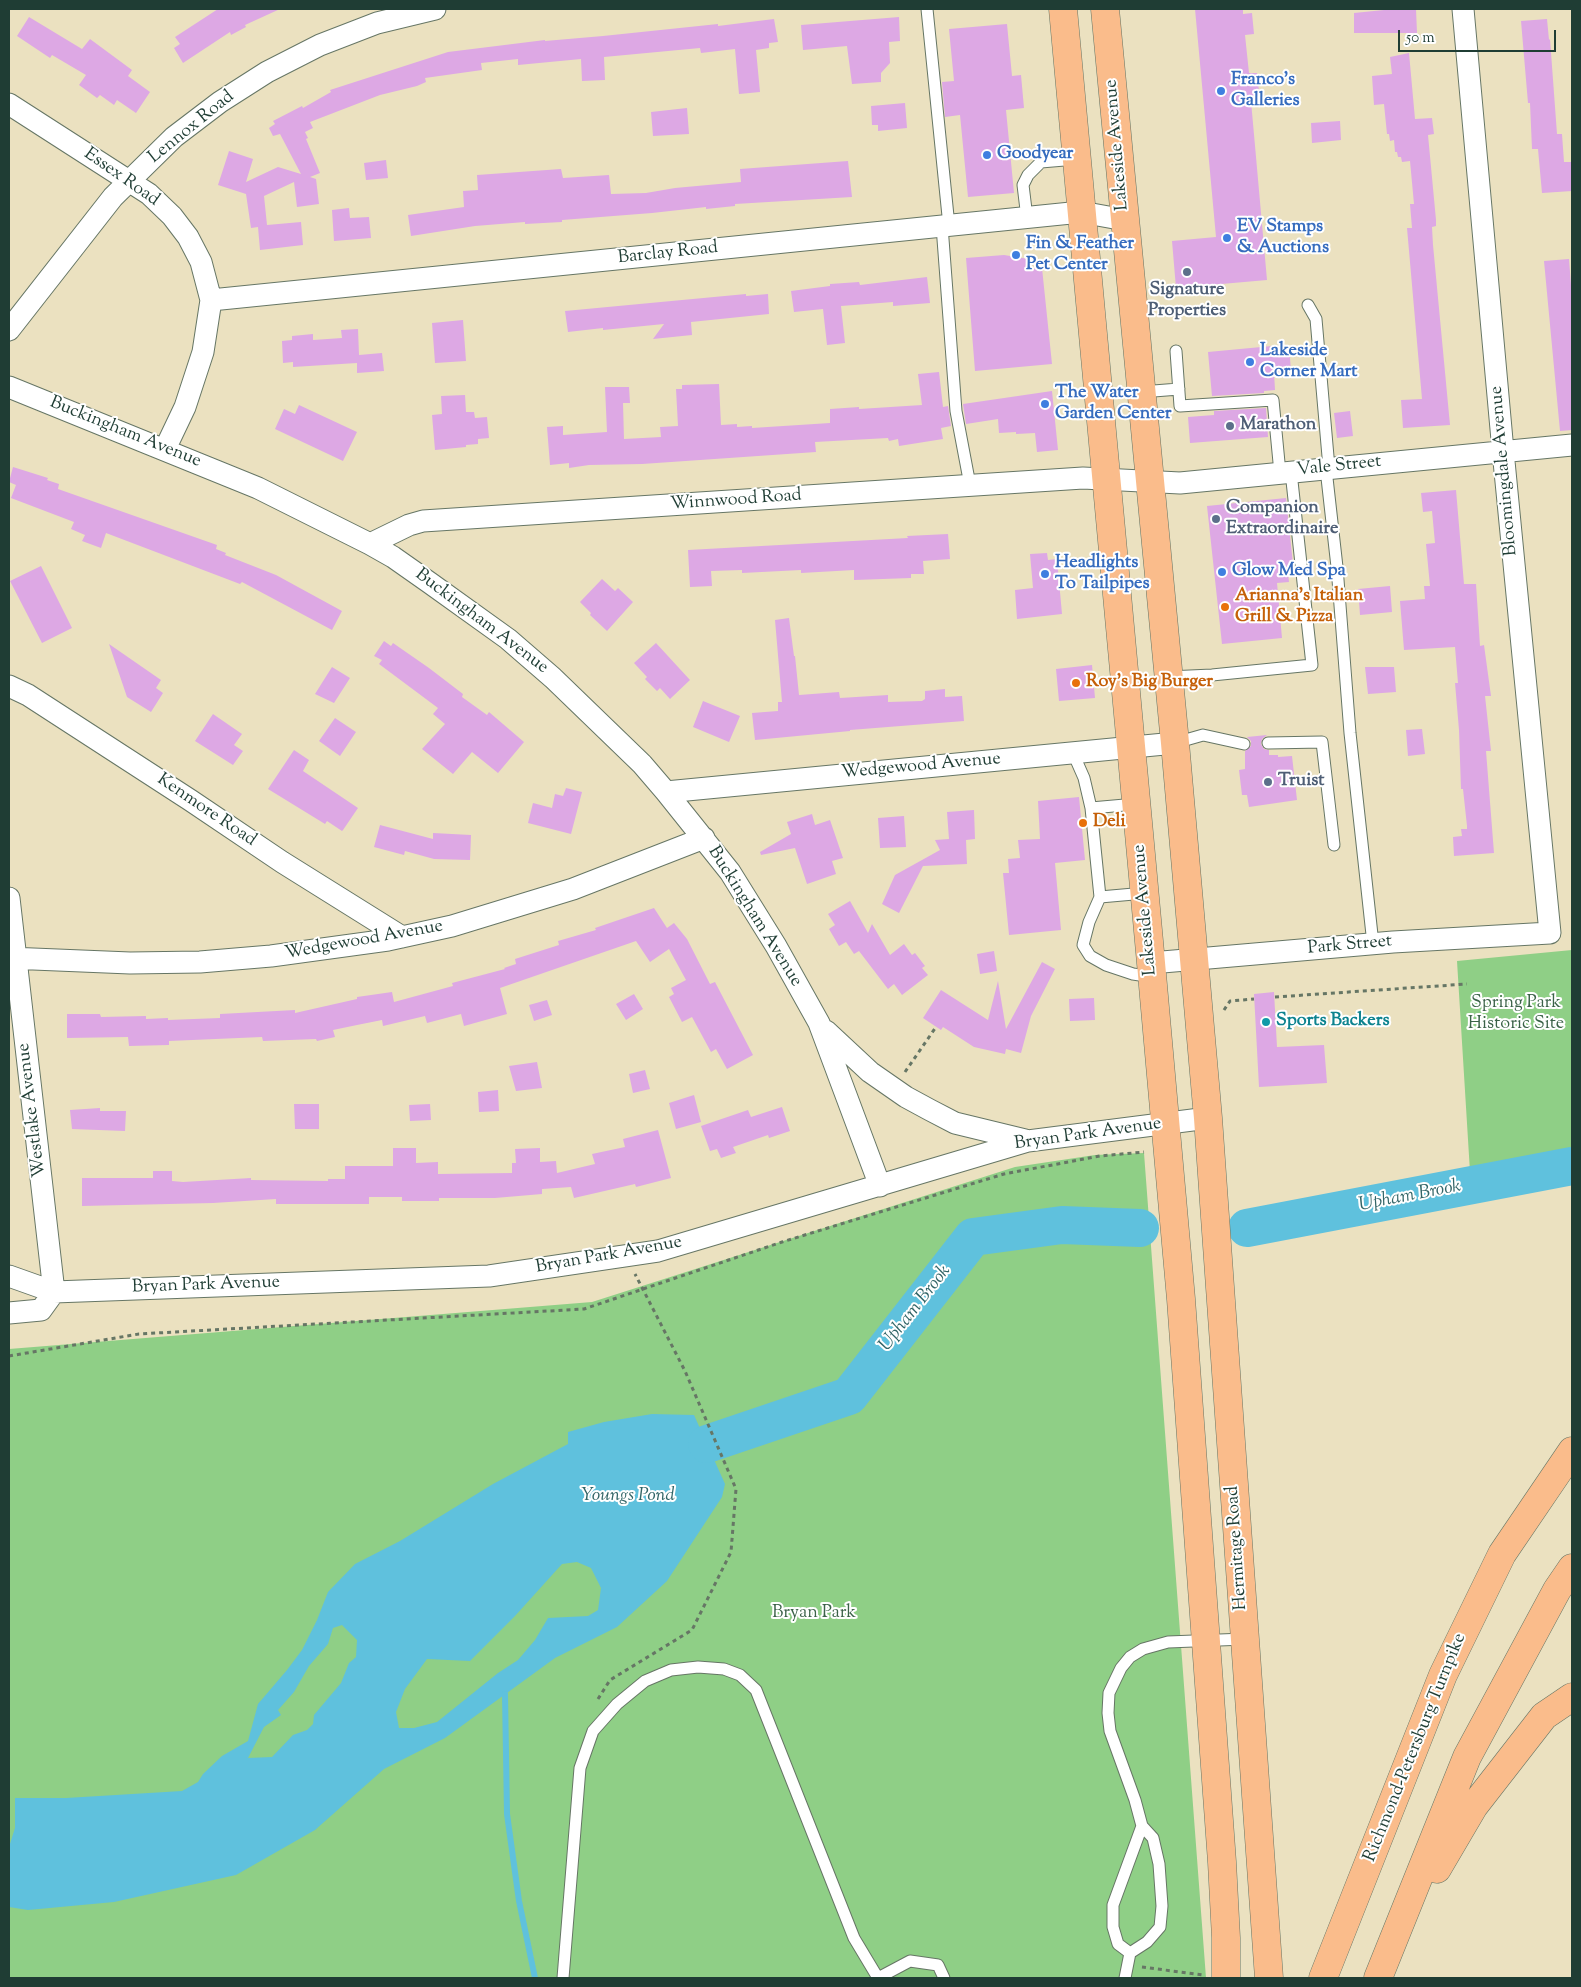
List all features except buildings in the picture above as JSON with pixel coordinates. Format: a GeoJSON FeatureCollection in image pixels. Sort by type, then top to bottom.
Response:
{"type":"FeatureCollection","features":[{"type":"Feature","properties":{"kind":"main road","name":"Lakeside Avenue"},"geometry":{"type":"LineString","coordinates":[[1063,9],[1166,1124]]}},
{"type":"Feature","properties":{"kind":"main road","name":"Lakeside Avenue"},"geometry":{"type":"LineString","coordinates":[[1105,9],[1175,743],[1208,1118]]}},
{"type":"Feature","properties":{"kind":"main road","name":"Hermitage Road"},"geometry":{"type":"LineString","coordinates":[[1208,1118],[1269,1978]]}},
{"type":"Feature","properties":{"kind":"main road"},"geometry":{"type":"LineString","coordinates":[[1166,1124],[1222,1862],[1216,1977]]}},
{"type":"Feature","properties":{"kind":"main road","name":"Richmond-Petersburg Turnpike"},"geometry":{"type":"LineString","coordinates":[[1323,1978],[1443,1675],[1502,1554],[1572,1451]]}},
{"type":"Feature","properties":{"kind":"main road"},"geometry":{"type":"LineString","coordinates":[[1380,1974],[1467,1757],[1557,1590],[1572,1568]]}},
{"type":"Feature","properties":{"kind":"main road"},"geometry":{"type":"LineString","coordinates":[[1380,1974],[1444,1856],[1474,1806],[1544,1716],[1572,1697]]}},
{"type":"Feature","properties":{"kind":"street","name":"Lennox Road"},"geometry":{"type":"LineString","coordinates":[[9,330],[113,198],[174,137],[220,102],[267,72],[320,45],[369,26],[435,9]]}},
{"type":"Feature","properties":{"kind":"street","name":"Bloomingdale Avenue"},"geometry":{"type":"LineString","coordinates":[[1463,9],[1503,451],[1550,933]]}},
{"type":"Feature","properties":{"kind":"street","name":"Essex Road"},"geometry":{"type":"LineString","coordinates":[[9,104],[149,194],[172,216],[188,237],[201,262],[211,300],[202,352],[185,408],[165,449]]}},
{"type":"Feature","properties":{"kind":"street","name":"Barclay Road"},"geometry":{"type":"LineString","coordinates":[[211,300],[1081,212],[1124,220]]}},
{"type":"Feature","properties":{"kind":"street","name":"Buckingham Avenue"},"geometry":{"type":"LineString","coordinates":[[9,387],[258,488],[370,544],[393,557],[508,639],[553,678],[642,764],[730,872],[771,938],[819,1023],[880,1186]]}},
{"type":"Feature","properties":{"kind":"street","name":"Vale Street"},"geometry":{"type":"LineString","coordinates":[[1106,480],[1180,483],[1572,445]]}},
{"type":"Feature","properties":{"kind":"street","name":"Winnwood Road"},"geometry":{"type":"LineString","coordinates":[[370,544],[409,524],[423,521],[1082,478],[1106,480]]}},
{"type":"Feature","properties":{"kind":"street","name":"Kenmore Road"},"geometry":{"type":"LineString","coordinates":[[9,686],[28,695],[282,862],[402,937]]}},
{"type":"Feature","properties":{"kind":"street","name":"Wedgewood Avenue"},"geometry":{"type":"LineString","coordinates":[[666,792],[1175,743]]}},
{"type":"Feature","properties":{"kind":"street","name":"Wedgewood Avenue"},"geometry":{"type":"LineString","coordinates":[[12,958],[130,963],[200,962],[271,956],[402,937],[452,926],[573,889],[704,838]]}},
{"type":"Feature","properties":{"kind":"street","name":"Westlake Avenue"},"geometry":{"type":"LineString","coordinates":[[9,898],[12,958],[54,1292]]}},
{"type":"Feature","properties":{"kind":"street","name":"Park Street"},"geometry":{"type":"LineString","coordinates":[[1152,970],[1194,960],[1373,944],[1550,933]]}},
{"type":"Feature","properties":{"kind":"street","name":"Buckingham Avenue"},"geometry":{"type":"LineString","coordinates":[[819,1023],[849,1054],[870,1072],[906,1097],[955,1123],[1028,1141]]}},
{"type":"Feature","properties":{"kind":"street","name":"Bryan Park Avenue"},"geometry":{"type":"LineString","coordinates":[[9,1276],[54,1292],[489,1276],[658,1251],[1028,1141],[1208,1118]]}},
{"type":"Feature","properties":{"kind":"street"},"geometry":{"type":"LineString","coordinates":[[9,1313],[41,1310],[54,1292]]}},
{"type":"Feature","properties":{"kind":"lane"},"geometry":{"type":"LineString","coordinates":[[927,9],[946,226],[956,411],[970,485]]}},
{"type":"Feature","properties":{"kind":"lane"},"geometry":{"type":"LineString","coordinates":[[1027,218],[1023,185],[1028,175],[1041,162],[1076,159]]}},
{"type":"Feature","properties":{"kind":"lane"},"geometry":{"type":"LineString","coordinates":[[1308,305],[1316,319],[1350,733],[1373,944]]}},
{"type":"Feature","properties":{"kind":"lane"},"geometry":{"type":"LineString","coordinates":[[1168,677],[1212,675],[1312,665],[1286,473],[1273,400],[1180,406],[1176,351]]}},
{"type":"Feature","properties":{"kind":"lane"},"geometry":{"type":"LineString","coordinates":[[1141,392],[1179,389]]}},
{"type":"Feature","properties":{"kind":"lane"},"geometry":{"type":"LineString","coordinates":[[1175,743],[1203,735],[1244,744]]}},
{"type":"Feature","properties":{"kind":"lane"},"geometry":{"type":"LineString","coordinates":[[1268,743],[1322,742],[1334,845]]}},
{"type":"Feature","properties":{"kind":"lane"},"geometry":{"type":"LineString","coordinates":[[1073,753],[1084,778],[1091,808],[1100,897],[1089,922],[1083,945],[1090,956],[1106,965],[1133,974],[1152,970]]}},
{"type":"Feature","properties":{"kind":"lane"},"geometry":{"type":"LineString","coordinates":[[1091,808],[1136,804]]}},
{"type":"Feature","properties":{"kind":"lane"},"geometry":{"type":"LineString","coordinates":[[1100,897],[1145,893]]}},
{"type":"Feature","properties":{"kind":"lane"},"geometry":{"type":"LineString","coordinates":[[1125,1978],[1130,1953],[1147,1942],[1160,1927],[1162,1906],[1159,1864],[1153,1838],[1142,1826],[1135,1800],[1110,1731],[1108,1713],[1110,1693],[1121,1668],[1130,1658],[1143,1650],[1168,1642],[1245,1639]]}},
{"type":"Feature","properties":{"kind":"lane"},"geometry":{"type":"LineString","coordinates":[[563,1978],[580,1768],[593,1731],[617,1704],[646,1680],[671,1670],[698,1667],[724,1669],[740,1675],[756,1690],[854,1938],[878,1978],[910,1961],[938,1965],[944,1978]]}},
{"type":"Feature","properties":{"kind":"lane"},"geometry":{"type":"LineString","coordinates":[[1130,1953],[1118,1944],[1113,1927],[1113,1904],[1142,1826]]}},
{"type":"Feature","properties":{"kind":"path"},"geometry":{"type":"LineString","coordinates":[[1275,997],[1467,984]]}},
{"type":"Feature","properties":{"kind":"path"},"geometry":{"type":"LineString","coordinates":[[1225,1019],[1224,1010],[1230,1001],[1254,999]]}},
{"type":"Feature","properties":{"kind":"path"},"geometry":{"type":"LineString","coordinates":[[902,1076],[936,1027]]}},
{"type":"Feature","properties":{"kind":"path"},"geometry":{"type":"LineString","coordinates":[[596,1702],[610,1680],[692,1630],[731,1552],[736,1489],[685,1371],[625,1256]]}},
{"type":"Feature","properties":{"kind":"path"},"geometry":{"type":"LineString","coordinates":[[1140,1967],[1216,1977]]}},
{"type":"Feature","properties":{"kind":"green space","name":"Spring Park Historic Site"},"geometry":{"type":"Polygon","coordinates":[[[1572,950],[1572,1150],[1525,1157],[1470,1172],[1457,961],[1572,950]]]}},
{"type":"Feature","properties":{"kind":"green space","name":"Bryan Park"},"geometry":{"type":"Polygon","coordinates":[[[1144,1153],[1206,1978],[9,1978],[9,1349],[592,1302],[1015,1167],[1095,1155],[1144,1153]]]}},
{"type":"Feature","properties":{"kind":"water","name":"Youngs Pond"},"geometry":{"type":"Polygon","coordinates":[[[652,1414],[694,1415],[725,1484],[722,1497],[667,1581],[617,1627],[555,1658],[445,1738],[384,1769],[315,1830],[236,1875],[114,1902],[28,1910],[9,1907],[9,1847],[15,1828],[15,1798],[66,1798],[182,1791],[198,1782],[203,1774],[222,1756],[248,1741],[258,1704],[302,1650],[328,1592],[355,1564],[400,1541],[493,1484],[568,1444],[568,1432],[604,1422],[652,1414]],[[577,1562],[562,1564],[515,1616],[470,1661],[427,1659],[405,1689],[396,1712],[399,1728],[414,1728],[437,1722],[498,1673],[518,1660],[535,1640],[548,1618],[588,1616],[598,1610],[601,1588],[591,1568],[577,1562]],[[342,1625],[333,1628],[328,1644],[309,1666],[294,1692],[278,1710],[281,1715],[264,1727],[248,1758],[272,1757],[293,1735],[307,1730],[313,1724],[314,1715],[341,1683],[349,1663],[356,1657],[357,1640],[342,1625]]]}},
{"type":"Feature","properties":{"kind":"waterway","name":"Upham Brook"},"geometry":{"type":"LineString","coordinates":[[1247,1228],[1572,1166]]}},
{"type":"Feature","properties":{"kind":"waterway","name":"Upham Brook"},"geometry":{"type":"LineString","coordinates":[[707,1444],[849,1396],[973,1237],[1062,1225],[1140,1228]]}},
{"type":"Feature","properties":{"kind":"waterway"},"geometry":{"type":"LineString","coordinates":[[505,1694],[507,1814],[519,1901],[535,1978]]}},
{"type":"Feature","properties":{"kind":"place","name":"Franco's Galleries"},"geometry":{"type":"Point","coordinates":[1221,91]}},
{"type":"Feature","properties":{"kind":"place","name":"Goodyear"},"geometry":{"type":"Point","coordinates":[987,155]}},
{"type":"Feature","properties":{"kind":"place","name":"EV Stamps & Auctions"},"geometry":{"type":"Point","coordinates":[1227,238]}},
{"type":"Feature","properties":{"kind":"place","name":"Fin & Feather Pet Center"},"geometry":{"type":"Point","coordinates":[1016,255]}},
{"type":"Feature","properties":{"kind":"place","name":"Signature Properties"},"geometry":{"type":"Point","coordinates":[1187,272]}},
{"type":"Feature","properties":{"kind":"place","name":"Lakeside Corner Mart"},"geometry":{"type":"Point","coordinates":[1250,362]}},
{"type":"Feature","properties":{"kind":"place","name":"The Water Garden Center"},"geometry":{"type":"Point","coordinates":[1045,404]}},
{"type":"Feature","properties":{"kind":"place","name":"Marathon"},"geometry":{"type":"Point","coordinates":[1230,426]}},
{"type":"Feature","properties":{"kind":"place","name":"Companion Extraordinaire"},"geometry":{"type":"Point","coordinates":[1216,519]}},
{"type":"Feature","properties":{"kind":"place","name":"Glow Med Spa"},"geometry":{"type":"Point","coordinates":[1222,572]}},
{"type":"Feature","properties":{"kind":"place","name":"Headlights To Tailpipes"},"geometry":{"type":"Point","coordinates":[1045,574]}},
{"type":"Feature","properties":{"kind":"place","name":"Arianna's Italian Grill & Pizza"},"geometry":{"type":"Point","coordinates":[1225,607]}},
{"type":"Feature","properties":{"kind":"place","name":"Roy's Big Burger"},"geometry":{"type":"Point","coordinates":[1076,683]}},
{"type":"Feature","properties":{"kind":"place","name":"Truist"},"geometry":{"type":"Point","coordinates":[1268,782]}},
{"type":"Feature","properties":{"kind":"place","name":"Deli"},"geometry":{"type":"Point","coordinates":[1083,823]}},
{"type":"Feature","properties":{"kind":"place","name":"Sports Backers"},"geometry":{"type":"Point","coordinates":[1266,1022]}}]}
